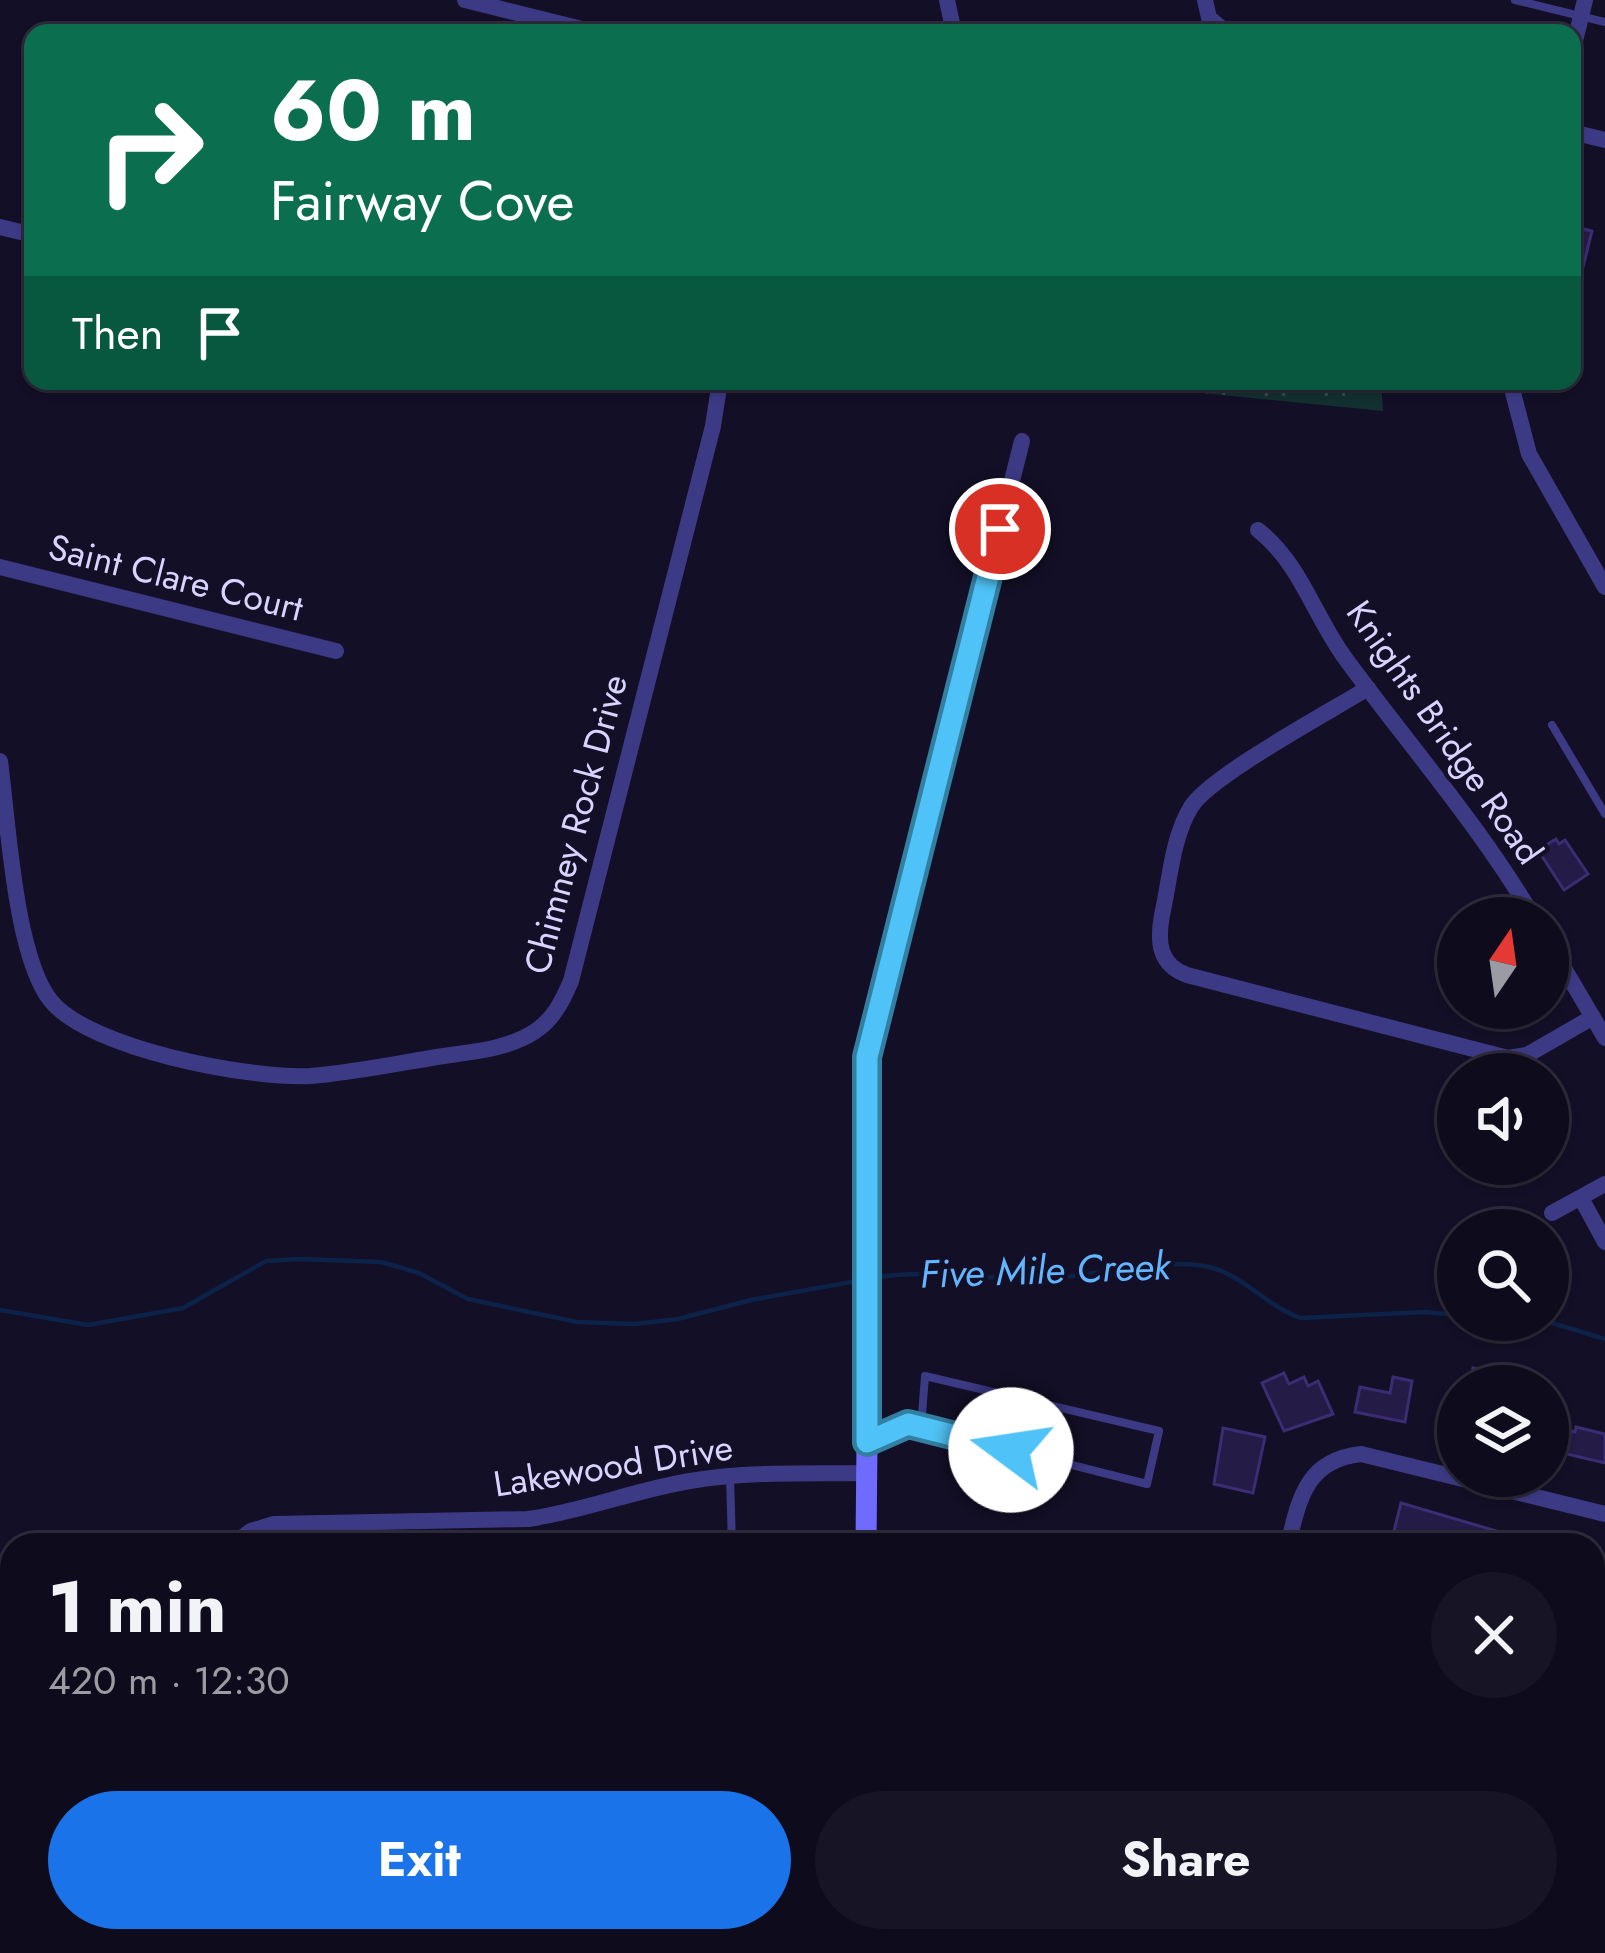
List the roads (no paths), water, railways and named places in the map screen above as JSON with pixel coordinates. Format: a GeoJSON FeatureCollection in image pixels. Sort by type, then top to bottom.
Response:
{"type":"FeatureCollection","features":[{"type":"Feature","properties":{"kind":"street"},"geometry":{"type":"LineString","coordinates":[[465,0],[562,24]]}},
{"type":"Feature","properties":{"kind":"street","name":"Chimney Rock Drive"},"geometry":{"type":"LineString","coordinates":[[0,761],[30,964],[50,1000],[93,1034],[274,1076],[374,1067],[500,1046],[531,1034],[554,1015],[571,981],[719,390]]}},
{"type":"Feature","properties":{"kind":"street"},"geometry":{"type":"LineString","coordinates":[[1512,390],[1529,454],[1605,587]]}},
{"type":"Feature","properties":{"kind":"street"},"geometry":{"type":"LineString","coordinates":[[866,1533],[867,1057],[1022,441]]}},
{"type":"Feature","properties":{"kind":"street","name":"Knights Bridge Road"},"geometry":{"type":"LineString","coordinates":[[1258,530],[1283,550],[1341,652],[1521,897]]}},
{"type":"Feature","properties":{"kind":"street","name":"Saint Clare Court"},"geometry":{"type":"LineString","coordinates":[[0,567],[336,651]]}},
{"type":"Feature","properties":{"kind":"street"},"geometry":{"type":"LineString","coordinates":[[1368,688],[1214,784],[1191,807],[1179,833],[1160,927],[1160,949],[1166,962],[1187,975],[1496,1057],[1527,1054],[1593,1017]]}},
{"type":"Feature","properties":{"kind":"street"},"geometry":{"type":"LineString","coordinates":[[1569,976],[1605,1038]]}},
{"type":"Feature","properties":{"kind":"street"},"geometry":{"type":"LineString","coordinates":[[1561,1209],[1605,1184]]}},
{"type":"Feature","properties":{"kind":"street"},"geometry":{"type":"LineString","coordinates":[[1581,1198],[1605,1242]]}},
{"type":"Feature","properties":{"kind":"street"},"geometry":{"type":"LineString","coordinates":[[1292,1533],[1311,1478],[1333,1460],[1361,1454],[1605,1514]]}},
{"type":"Feature","properties":{"kind":"street","name":"Lakewood Drive"},"geometry":{"type":"LineString","coordinates":[[248,1533],[274,1524],[528,1519],[730,1476],[867,1473]]}},
{"type":"Feature","properties":{"kind":"lane"},"geometry":{"type":"LineString","coordinates":[[1515,0],[1583,8],[1605,22]]}},
{"type":"Feature","properties":{"kind":"lane"},"geometry":{"type":"LineString","coordinates":[[1552,725],[1605,814]]}},
{"type":"Feature","properties":{"kind":"lane"},"geometry":{"type":"LineString","coordinates":[[867,1442],[908,1424],[1148,1484],[1159,1431],[926,1376],[921,1427]]}},
{"type":"Feature","properties":{"kind":"lane"},"geometry":{"type":"LineString","coordinates":[[730,1476],[732,1533]]}},
{"type":"Feature","properties":{"kind":"waterway","name":"Five Mile Creek"},"geometry":{"type":"LineString","coordinates":[[0,1310],[88,1325],[183,1308],[266,1261],[299,1259],[381,1262],[419,1273],[468,1299],[577,1322],[635,1324],[678,1319],[862,1280]]}},
{"type":"Feature","properties":{"kind":"waterway","name":"Five Mile Creek"},"geometry":{"type":"LineString","coordinates":[[873,1278],[935,1274],[1039,1279],[1194,1265],[1225,1273],[1301,1318],[1437,1313]]}},
{"type":"Feature","properties":{"kind":"waterway","name":"Five Mile Creek"},"geometry":{"type":"LineString","coordinates":[[1569,1328],[1605,1339]]}}]}
